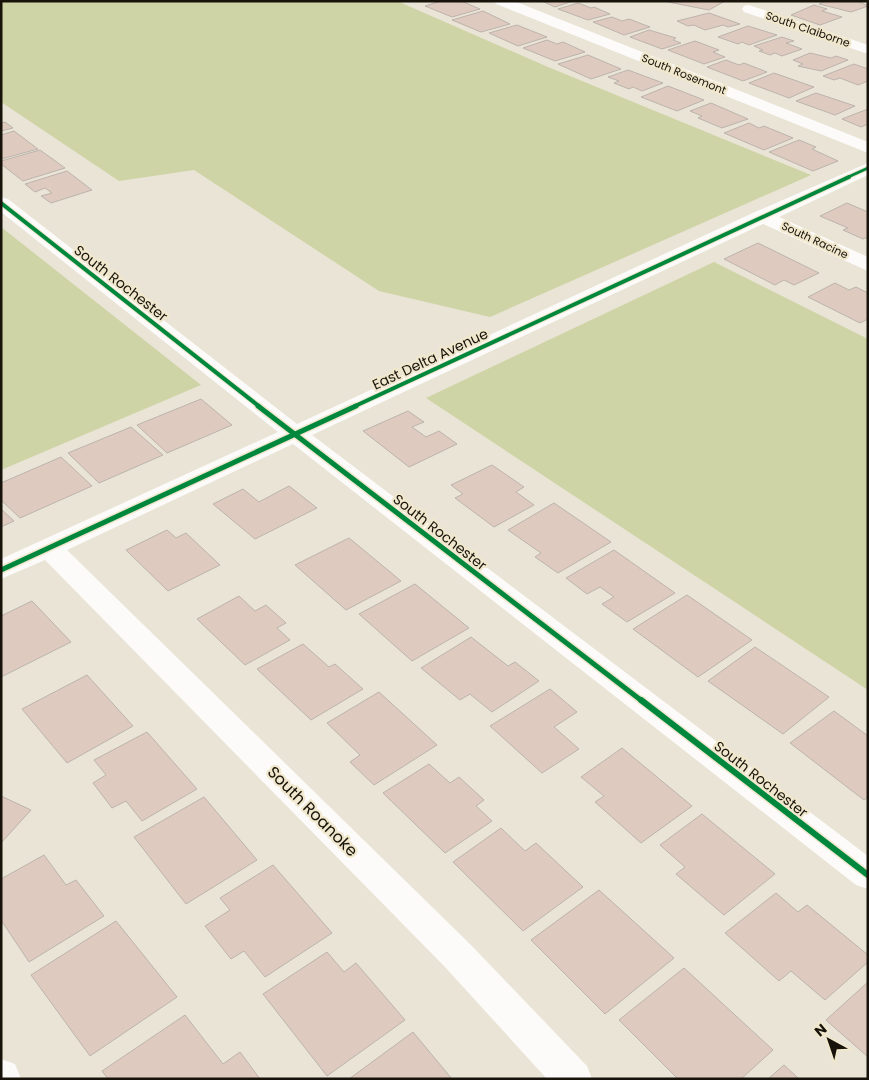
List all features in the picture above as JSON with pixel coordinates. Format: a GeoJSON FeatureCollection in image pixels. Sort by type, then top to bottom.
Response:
{"type":"FeatureCollection","features":[{"type":"Feature","properties":{"kind":"street","name":"South Rosemont"},"geometry":{"type":"LineString","coordinates":[[500,1],[868,148]]}},
{"type":"Feature","properties":{"kind":"street","name":"South Claiborne"},"geometry":{"type":"LineString","coordinates":[[772,1],[749,9],[868,50]]}},
{"type":"Feature","properties":{"kind":"street","name":"East Delta Avenue"},"geometry":{"type":"LineString","coordinates":[[1,570],[868,168]]}},
{"type":"Feature","properties":{"kind":"street","name":"South Rochester"},"geometry":{"type":"LineString","coordinates":[[1,203],[296,434],[868,875]]}},
{"type":"Feature","properties":{"kind":"street","name":"South Racine"},"geometry":{"type":"LineString","coordinates":[[762,216],[868,264]]}},
{"type":"Feature","properties":{"kind":"street","name":"South Roanoke"},"geometry":{"type":"LineString","coordinates":[[49,548],[458,956],[573,1079]]}},
{"type":"Feature","properties":{"kind":"green space"},"geometry":{"type":"Polygon","coordinates":[[[1,1],[397,1],[548,67],[811,175],[490,317],[379,291],[194,170],[119,181],[1,102],[1,1]]]}},
{"type":"Feature","properties":{"kind":"green space"},"geometry":{"type":"Polygon","coordinates":[[[1,227],[201,385],[1,470],[1,227]]]}},
{"type":"Feature","properties":{"kind":"green space"},"geometry":{"type":"Polygon","coordinates":[[[714,262],[868,339],[868,690],[426,398],[714,262]]]}},
{"type":"Feature","properties":{"kind":"building"},"geometry":{"type":"Polygon","coordinates":[[[441,1],[461,1],[480,9],[452,17],[425,6],[441,1]]]}},
{"type":"Feature","properties":{"kind":"building"},"geometry":{"type":"Polygon","coordinates":[[[542,1],[573,1],[555,7],[542,1]]]}},
{"type":"Feature","properties":{"kind":"building"},"geometry":{"type":"Polygon","coordinates":[[[669,1],[725,1],[709,10],[668,2],[669,1]]]}},
{"type":"Feature","properties":{"kind":"building"},"geometry":{"type":"Polygon","coordinates":[[[826,1],[857,1],[868,6],[851,12],[819,4],[826,1]]]}},
{"type":"Feature","properties":{"kind":"building"},"geometry":{"type":"Polygon","coordinates":[[[578,3],[610,14],[588,20],[558,9],[578,3]]]}},
{"type":"Feature","properties":{"kind":"building"},"geometry":{"type":"Polygon","coordinates":[[[814,5],[827,9],[822,11],[842,17],[820,25],[791,15],[814,5]]]}},
{"type":"Feature","properties":{"kind":"building"},"geometry":{"type":"Polygon","coordinates":[[[483,11],[510,24],[481,32],[452,20],[483,11]]]}},
{"type":"Feature","properties":{"kind":"building"},"geometry":{"type":"Polygon","coordinates":[[[709,13],[740,24],[728,27],[723,25],[705,30],[677,21],[709,13]]]}},
{"type":"Feature","properties":{"kind":"building"},"geometry":{"type":"Polygon","coordinates":[[[612,17],[622,21],[629,19],[650,27],[624,35],[593,22],[612,17]]]}},
{"type":"Feature","properties":{"kind":"building"},"geometry":{"type":"Polygon","coordinates":[[[517,25],[547,37],[518,46],[489,33],[517,25]]]}},
{"type":"Feature","properties":{"kind":"building"},"geometry":{"type":"Polygon","coordinates":[[[748,26],[777,35],[749,45],[742,42],[738,44],[718,37],[748,26]]]}},
{"type":"Feature","properties":{"kind":"building"},"geometry":{"type":"Polygon","coordinates":[[[649,30],[676,38],[673,40],[681,43],[662,49],[630,37],[649,30]]]}},
{"type":"Feature","properties":{"kind":"building"},"geometry":{"type":"Polygon","coordinates":[[[782,37],[794,41],[786,43],[802,49],[782,56],[775,53],[770,55],[759,51],[763,50],[754,46],[782,37]]]}},
{"type":"Feature","properties":{"kind":"building"},"geometry":{"type":"Polygon","coordinates":[[[547,40],[557,44],[563,42],[585,52],[555,61],[523,48],[547,40]]]}},
{"type":"Feature","properties":{"kind":"building"},"geometry":{"type":"Polygon","coordinates":[[[695,41],[719,50],[713,52],[725,57],[704,64],[668,50],[695,41]]]}},
{"type":"Feature","properties":{"kind":"building"},"geometry":{"type":"Polygon","coordinates":[[[810,53],[831,58],[836,56],[848,60],[821,71],[798,66],[803,64],[793,60],[810,53]]]}},
{"type":"Feature","properties":{"kind":"building"},"geometry":{"type":"Polygon","coordinates":[[[588,55],[621,69],[591,79],[558,64],[588,55]]]}},
{"type":"Feature","properties":{"kind":"building"},"geometry":{"type":"Polygon","coordinates":[[[726,60],[739,65],[744,63],[767,72],[743,81],[707,67],[726,60]]]}},
{"type":"Feature","properties":{"kind":"building"},"geometry":{"type":"Polygon","coordinates":[[[854,64],[868,69],[868,81],[858,85],[840,78],[834,80],[823,76],[854,64]]]}},
{"type":"Feature","properties":{"kind":"building"},"geometry":{"type":"Polygon","coordinates":[[[628,70],[663,83],[642,91],[633,87],[629,89],[614,83],[619,81],[608,77],[628,70]]]}},
{"type":"Feature","properties":{"kind":"building"},"geometry":{"type":"Polygon","coordinates":[[[774,73],[814,87],[789,98],[749,83],[774,73]]]}},
{"type":"Feature","properties":{"kind":"building"},"geometry":{"type":"Polygon","coordinates":[[[668,86],[704,100],[677,111],[641,97],[668,86]]]}},
{"type":"Feature","properties":{"kind":"building"},"geometry":{"type":"Polygon","coordinates":[[[816,93],[855,106],[835,115],[796,101],[816,93]]]}},
{"type":"Feature","properties":{"kind":"building"},"geometry":{"type":"Polygon","coordinates":[[[711,103],[748,119],[722,128],[698,118],[702,116],[690,111],[711,103]]]}},
{"type":"Feature","properties":{"kind":"building"},"geometry":{"type":"Polygon","coordinates":[[[868,109],[868,124],[861,127],[842,119],[868,109]]]}},
{"type":"Feature","properties":{"kind":"building"},"geometry":{"type":"Polygon","coordinates":[[[5,122],[13,128],[1,131],[1,123],[5,122]]]}},
{"type":"Feature","properties":{"kind":"building"},"geometry":{"type":"Polygon","coordinates":[[[749,123],[759,128],[764,126],[793,138],[764,150],[724,133],[749,123]]]}},
{"type":"Feature","properties":{"kind":"building"},"geometry":{"type":"Polygon","coordinates":[[[14,131],[38,149],[1,159],[1,135],[14,131]]]}},
{"type":"Feature","properties":{"kind":"building"},"geometry":{"type":"Polygon","coordinates":[[[799,140],[816,147],[812,149],[838,161],[813,171],[769,152],[799,140]]]}},
{"type":"Feature","properties":{"kind":"building"},"geometry":{"type":"Polygon","coordinates":[[[40,150],[65,168],[23,181],[1,164],[1,161],[40,150]]]}},
{"type":"Feature","properties":{"kind":"building"},"geometry":{"type":"Polygon","coordinates":[[[67,171],[92,190],[51,203],[41,196],[52,193],[45,188],[35,192],[25,184],[67,171]]]}},
{"type":"Feature","properties":{"kind":"building"},"geometry":{"type":"Polygon","coordinates":[[[847,203],[868,212],[868,237],[863,239],[843,230],[848,228],[820,216],[847,203]]]}},
{"type":"Feature","properties":{"kind":"building"},"geometry":{"type":"Polygon","coordinates":[[[758,243],[819,273],[794,285],[784,280],[775,285],[724,259],[758,243]]]}},
{"type":"Feature","properties":{"kind":"building"},"geometry":{"type":"Polygon","coordinates":[[[835,283],[849,290],[856,287],[868,293],[868,319],[860,323],[808,297],[835,283]]]}},
{"type":"Feature","properties":{"kind":"building"},"geometry":{"type":"Polygon","coordinates":[[[201,399],[232,425],[167,453],[137,425],[201,399]]]}},
{"type":"Feature","properties":{"kind":"building"},"geometry":{"type":"Polygon","coordinates":[[[408,411],[424,422],[412,427],[426,437],[439,431],[457,444],[409,467],[363,431],[408,411]]]}},
{"type":"Feature","properties":{"kind":"building"},"geometry":{"type":"Polygon","coordinates":[[[131,427],[163,455],[99,483],[68,453],[131,427]]]}},
{"type":"Feature","properties":{"kind":"building"},"geometry":{"type":"Polygon","coordinates":[[[61,457],[92,486],[20,518],[1,500],[1,483],[61,457]]]}},
{"type":"Feature","properties":{"kind":"building"},"geometry":{"type":"Polygon","coordinates":[[[492,465],[524,487],[516,492],[534,505],[494,527],[455,498],[463,494],[451,485],[492,465]]]}},
{"type":"Feature","properties":{"kind":"building"},"geometry":{"type":"Polygon","coordinates":[[[289,486],[317,508],[255,539],[213,504],[243,489],[259,502],[289,486]]]}},
{"type":"Feature","properties":{"kind":"building"},"geometry":{"type":"Polygon","coordinates":[[[554,503],[611,542],[558,573],[535,557],[541,553],[508,530],[554,503]]]}},
{"type":"Feature","properties":{"kind":"building"},"geometry":{"type":"Polygon","coordinates":[[[1,509],[14,521],[1,527],[1,509]]]}},
{"type":"Feature","properties":{"kind":"building"},"geometry":{"type":"Polygon","coordinates":[[[167,530],[176,538],[186,533],[220,565],[168,591],[126,550],[167,530]]]}},
{"type":"Feature","properties":{"kind":"building"},"geometry":{"type":"Polygon","coordinates":[[[349,538],[401,581],[346,610],[295,565],[349,538]]]}},
{"type":"Feature","properties":{"kind":"building"},"geometry":{"type":"Polygon","coordinates":[[[614,550],[675,593],[627,622],[602,604],[614,597],[600,587],[587,594],[566,578],[614,550]]]}},
{"type":"Feature","properties":{"kind":"building"},"geometry":{"type":"Polygon","coordinates":[[[415,584],[469,628],[412,661],[359,614],[415,584]]]}},
{"type":"Feature","properties":{"kind":"building"},"geometry":{"type":"Polygon","coordinates":[[[687,595],[752,640],[698,677],[633,629],[687,595]]]}},
{"type":"Feature","properties":{"kind":"building"},"geometry":{"type":"Polygon","coordinates":[[[239,596],[255,611],[266,605],[286,623],[277,628],[290,640],[245,665],[197,619],[239,596]]]}},
{"type":"Feature","properties":{"kind":"building"},"geometry":{"type":"Polygon","coordinates":[[[32,601],[71,642],[1,677],[1,616],[32,601]]]}},
{"type":"Feature","properties":{"kind":"building"},"geometry":{"type":"Polygon","coordinates":[[[471,637],[508,666],[515,662],[539,681],[492,712],[470,694],[460,700],[421,668],[471,637]]]}},
{"type":"Feature","properties":{"kind":"building"},"geometry":{"type":"Polygon","coordinates":[[[303,644],[329,667],[335,664],[363,689],[311,720],[257,669],[303,644]]]}},
{"type":"Feature","properties":{"kind":"building"},"geometry":{"type":"Polygon","coordinates":[[[755,647],[829,697],[783,734],[708,681],[755,647]]]}},
{"type":"Feature","properties":{"kind":"building"},"geometry":{"type":"Polygon","coordinates":[[[87,675],[133,726],[67,763],[22,709],[87,675]]]}},
{"type":"Feature","properties":{"kind":"building"},"geometry":{"type":"Polygon","coordinates":[[[550,689],[577,712],[554,727],[579,749],[542,773],[490,726],[550,689]]]}},
{"type":"Feature","properties":{"kind":"building"},"geometry":{"type":"Polygon","coordinates":[[[379,692],[437,745],[374,785],[350,762],[360,755],[327,723],[379,692]]]}},
{"type":"Feature","properties":{"kind":"building"},"geometry":{"type":"Polygon","coordinates":[[[834,711],[868,736],[868,797],[864,800],[790,743],[834,711]]]}},
{"type":"Feature","properties":{"kind":"building"},"geometry":{"type":"Polygon","coordinates":[[[147,732],[197,789],[142,821],[126,801],[112,808],[93,783],[106,775],[94,760],[147,732]]]}},
{"type":"Feature","properties":{"kind":"building"},"geometry":{"type":"Polygon","coordinates":[[[622,748],[692,806],[641,843],[595,802],[604,796],[581,777],[622,748]]]}},
{"type":"Feature","properties":{"kind":"building"},"geometry":{"type":"Polygon","coordinates":[[[429,764],[450,783],[459,777],[484,800],[476,806],[492,821],[445,853],[383,793],[429,764]]]}},
{"type":"Feature","properties":{"kind":"building"},"geometry":{"type":"Polygon","coordinates":[[[1,796],[31,810],[1,843],[1,796]]]}},
{"type":"Feature","properties":{"kind":"building"},"geometry":{"type":"Polygon","coordinates":[[[204,797],[257,860],[186,904],[134,837],[204,797]]]}},
{"type":"Feature","properties":{"kind":"building"},"geometry":{"type":"Polygon","coordinates":[[[702,814],[775,874],[724,915],[676,874],[685,867],[660,845],[702,814]]]}},
{"type":"Feature","properties":{"kind":"building"},"geometry":{"type":"Polygon","coordinates":[[[501,828],[525,851],[536,843],[583,887],[523,931],[453,862],[501,828]]]}},
{"type":"Feature","properties":{"kind":"building"},"geometry":{"type":"Polygon","coordinates":[[[44,855],[66,885],[76,880],[104,916],[29,962],[1,920],[1,879],[44,855]]]}},
{"type":"Feature","properties":{"kind":"building"},"geometry":{"type":"Polygon","coordinates":[[[273,865],[332,933],[265,977],[244,951],[231,959],[205,926],[230,910],[220,898],[273,865]]]}},
{"type":"Feature","properties":{"kind":"building"},"geometry":{"type":"Polygon","coordinates":[[[599,890],[674,958],[605,1014],[531,940],[599,890]]]}},
{"type":"Feature","properties":{"kind":"building"},"geometry":{"type":"Polygon","coordinates":[[[776,893],[798,912],[807,905],[868,955],[868,962],[825,1000],[791,971],[779,981],[725,933],[776,893]]]}},
{"type":"Feature","properties":{"kind":"building"},"geometry":{"type":"Polygon","coordinates":[[[116,921],[177,997],[90,1056],[31,975],[116,921]]]}},
{"type":"Feature","properties":{"kind":"building"},"geometry":{"type":"Polygon","coordinates":[[[327,952],[344,972],[356,963],[405,1020],[327,1076],[263,994],[327,952]]]}},
{"type":"Feature","properties":{"kind":"building"},"geometry":{"type":"Polygon","coordinates":[[[684,968],[773,1050],[741,1079],[678,1079],[619,1020],[684,968]]]}},
{"type":"Feature","properties":{"kind":"building"},"geometry":{"type":"Polygon","coordinates":[[[868,982],[868,1057],[826,1020],[868,982]]]}},
{"type":"Feature","properties":{"kind":"building"},"geometry":{"type":"Polygon","coordinates":[[[185,1015],[223,1064],[240,1052],[260,1079],[108,1079],[102,1071],[185,1015]]]}},
{"type":"Feature","properties":{"kind":"building"},"geometry":{"type":"Polygon","coordinates":[[[413,1032],[452,1079],[349,1079],[413,1032]]]}},
{"type":"Feature","properties":{"kind":"building"},"geometry":{"type":"Polygon","coordinates":[[[784,1065],[799,1079],[768,1079],[784,1065]]]}},
{"type":"Feature","properties":{"kind":"cycle path"},"geometry":{"type":"LineString","coordinates":[[1,570],[868,168]]}},
{"type":"Feature","properties":{"kind":"cycle path"},"geometry":{"type":"LineString","coordinates":[[1,203],[269,414],[868,875]]}}]}
